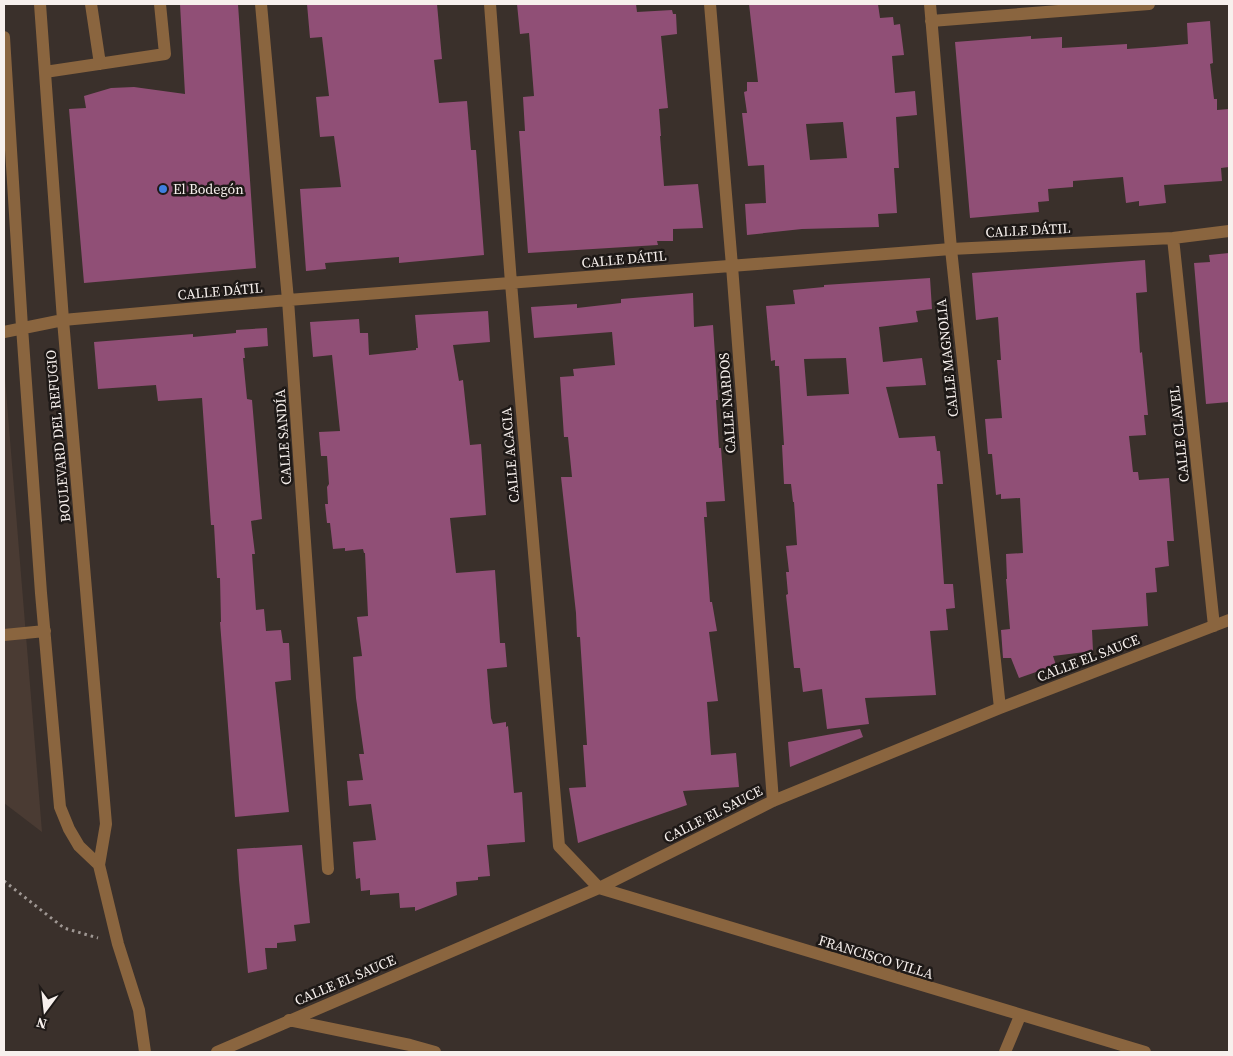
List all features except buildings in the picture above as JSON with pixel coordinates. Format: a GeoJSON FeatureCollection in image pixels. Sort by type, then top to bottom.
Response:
{"type":"FeatureCollection","features":[{"type":"Feature","properties":{"kind":"street","name":"BOULEVARD DEL REFUGIO"},"geometry":{"type":"LineString","coordinates":[[40,4],[63,320],[106,824],[99,865],[118,944],[140,1010],[145,1047]]}},
{"type":"Feature","properties":{"kind":"street"},"geometry":{"type":"LineString","coordinates":[[91,4],[100,64]]}},
{"type":"Feature","properties":{"kind":"street"},"geometry":{"type":"LineString","coordinates":[[45,72],[165,54],[160,4]]}},
{"type":"Feature","properties":{"kind":"street","name":"CALLE SANDÍA"},"geometry":{"type":"LineString","coordinates":[[261,4],[288,300],[328,869]]}},
{"type":"Feature","properties":{"kind":"street","name":"CALLE ACACIA"},"geometry":{"type":"LineString","coordinates":[[490,4],[511,283],[559,846],[599,888]]}},
{"type":"Feature","properties":{"kind":"street","name":"CALLE NARDOS"},"geometry":{"type":"LineString","coordinates":[[710,4],[773,801]]}},
{"type":"Feature","properties":{"kind":"street","name":"CALLE MAGNOLIA"},"geometry":{"type":"LineString","coordinates":[[930,4],[951,249],[1000,708]]}},
{"type":"Feature","properties":{"kind":"street"},"geometry":{"type":"LineString","coordinates":[[931,21],[1149,4]]}},
{"type":"Feature","properties":{"kind":"street","name":"BOULEVARD DEL REFUGIO"},"geometry":{"type":"LineString","coordinates":[[4,36],[7,143],[60,807],[69,829],[79,846],[99,865]]}},
{"type":"Feature","properties":{"kind":"street","name":"CALLE DÁTIL"},"geometry":{"type":"LineString","coordinates":[[4,332],[63,320],[288,300],[951,249],[1173,238],[1229,231]]}},
{"type":"Feature","properties":{"kind":"street","name":"CALLE CLAVEL"},"geometry":{"type":"LineString","coordinates":[[1173,238],[1214,626]]}},
{"type":"Feature","properties":{"kind":"street","name":"CALLE EL SAUCE"},"geometry":{"type":"LineString","coordinates":[[218,1052],[599,888],[773,801],[1000,708],[1229,620]]}},
{"type":"Feature","properties":{"kind":"street"},"geometry":{"type":"LineString","coordinates":[[4,635],[45,631]]}},
{"type":"Feature","properties":{"kind":"street","name":"FRANCISCO VILLA"},"geometry":{"type":"LineString","coordinates":[[599,888],[1144,1052]]}},
{"type":"Feature","properties":{"kind":"street"},"geometry":{"type":"LineString","coordinates":[[1005,1052],[1020,1016]]}},
{"type":"Feature","properties":{"kind":"street"},"geometry":{"type":"LineString","coordinates":[[290,1020],[436,1052]]}},
{"type":"Feature","properties":{"kind":"street"},"geometry":{"type":"LineString","coordinates":[[145,1047],[158,1052]]}},
{"type":"Feature","properties":{"kind":"path"},"geometry":{"type":"LineString","coordinates":[[4,881],[64,928],[118,944]]}},
{"type":"Feature","properties":{"kind":"shaded area"},"geometry":{"type":"Polygon","coordinates":[[[4,366],[42,832],[4,803],[4,366]]]}},
{"type":"Feature","properties":{"kind":"place","name":"El Bodegón"},"geometry":{"type":"Point","coordinates":[163,189]}}]}
